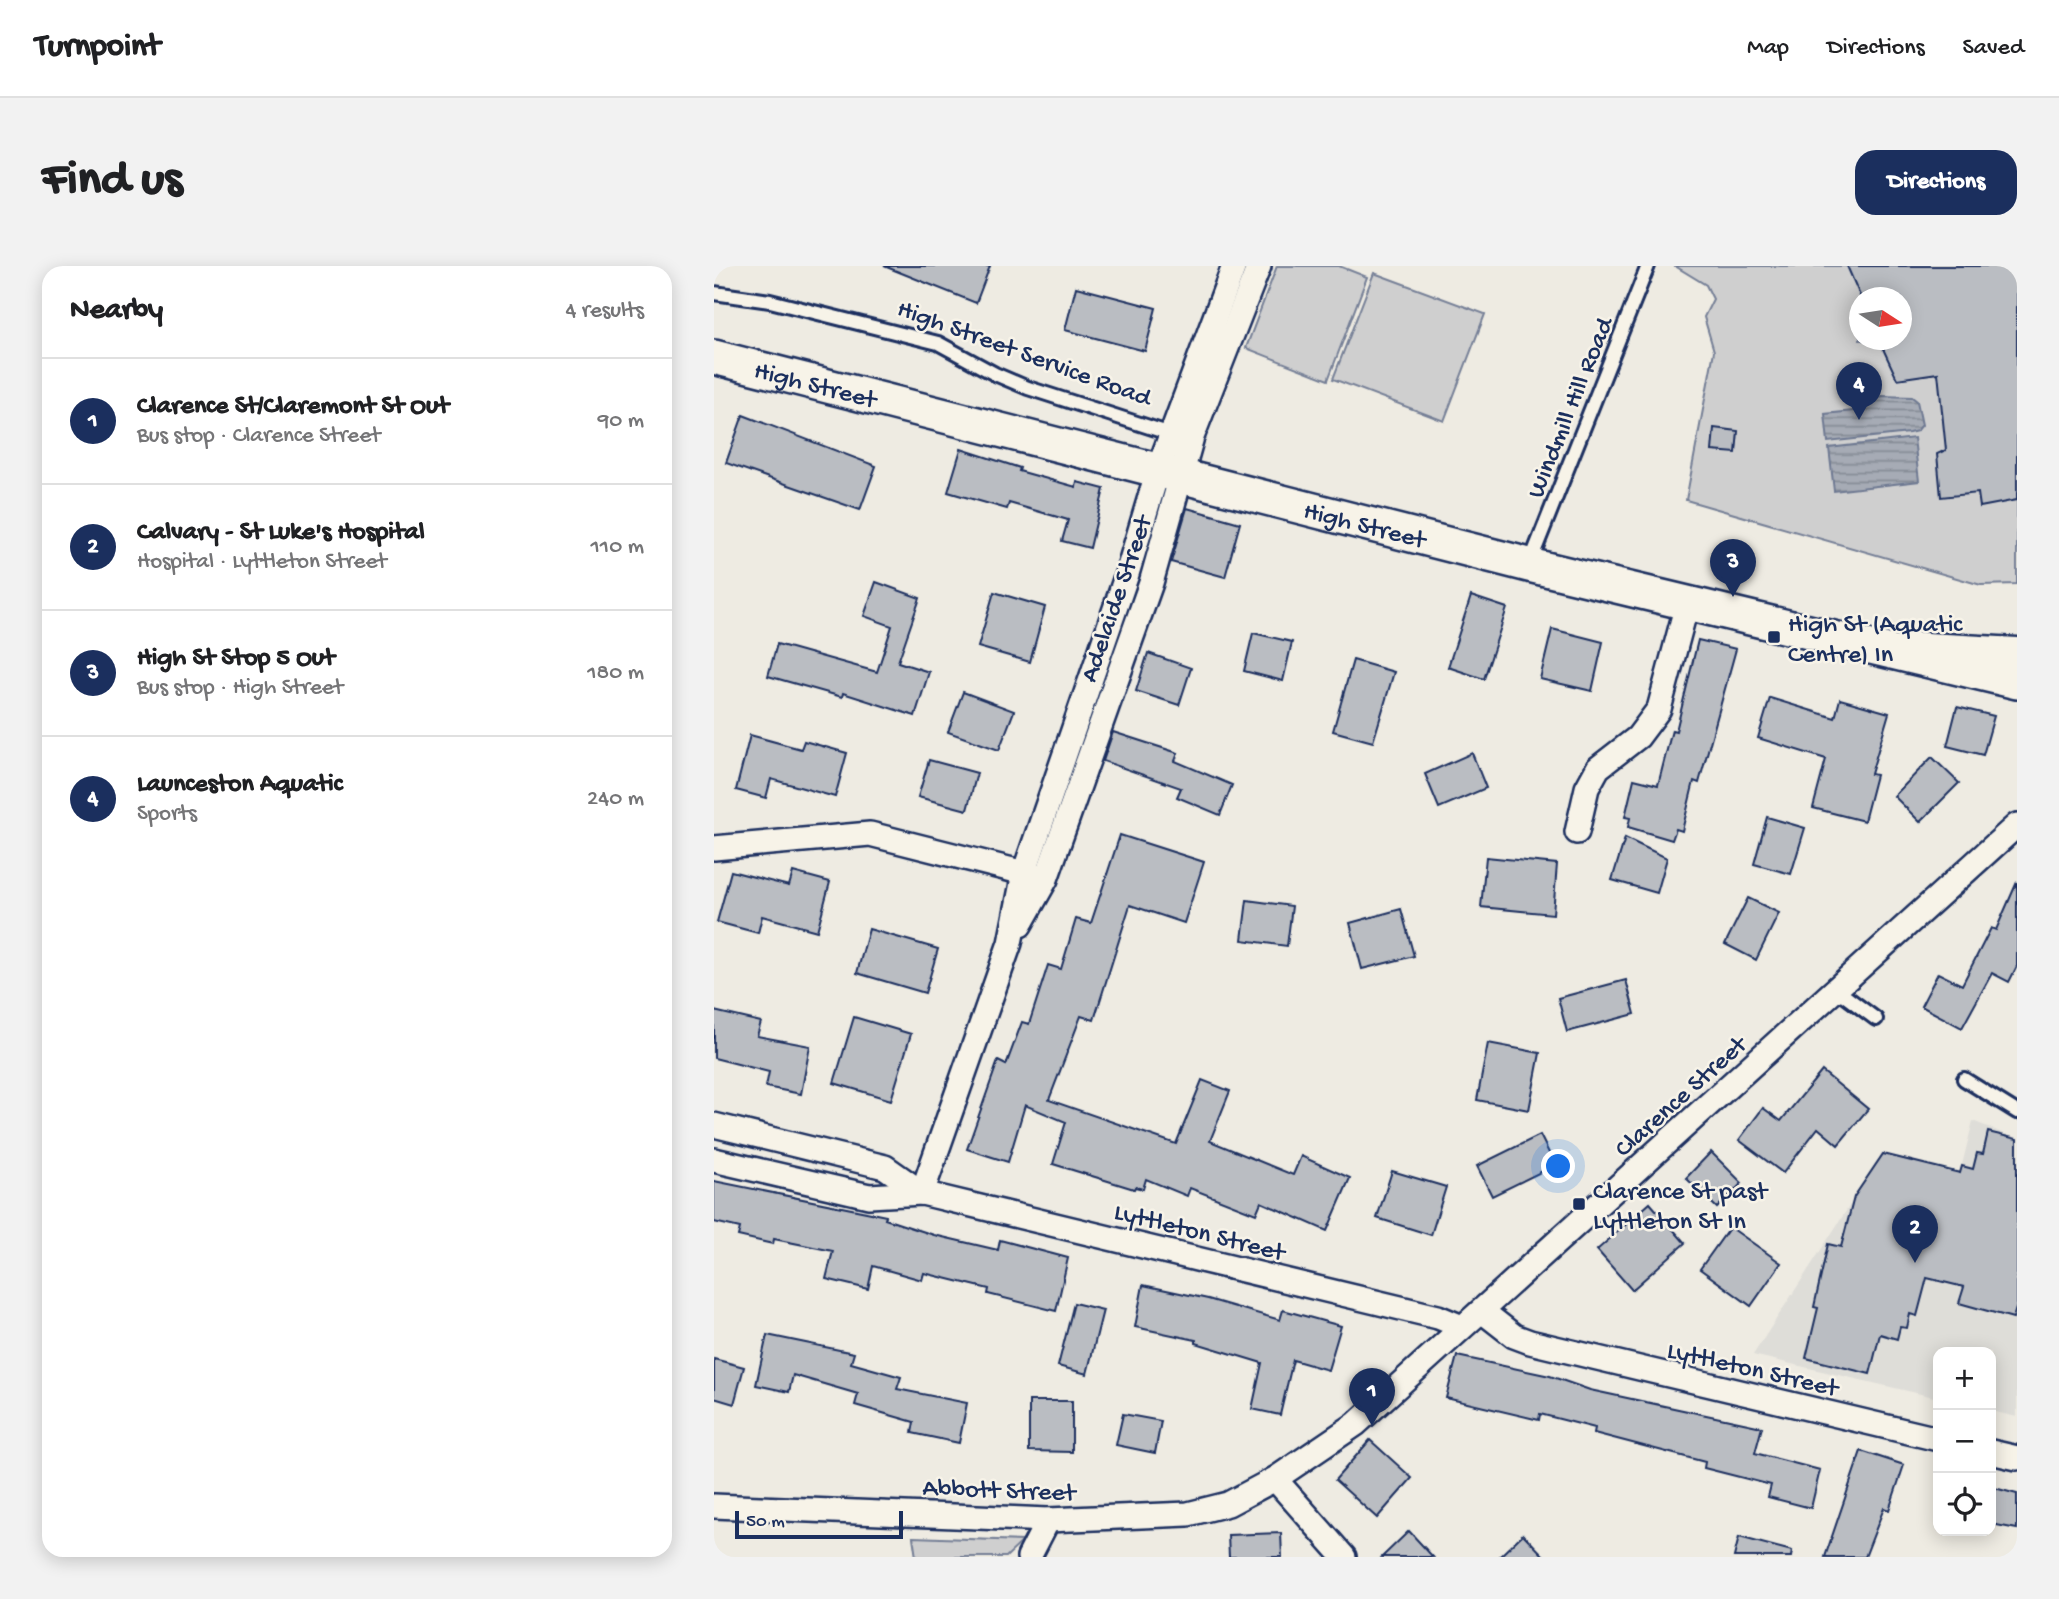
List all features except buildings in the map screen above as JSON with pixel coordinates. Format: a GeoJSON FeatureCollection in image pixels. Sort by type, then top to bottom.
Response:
{"type":"FeatureCollection","features":[{"type":"Feature","properties":{"kind":"main road","name":"High Street"},"geometry":{"type":"LineString","coordinates":[[714,357],[1529,565],[2017,681]]}},
{"type":"Feature","properties":{"kind":"street","name":"Adelaide Street"},"geometry":{"type":"LineString","coordinates":[[1221,332],[1234,266]]}},
{"type":"Feature","properties":{"kind":"street","name":"Adelaide Street"},"geometry":{"type":"LineString","coordinates":[[922,1193],[1035,876],[1068,815],[1151,583],[1171,473],[1182,435],[1221,332],[1259,266]]}},
{"type":"Feature","properties":{"kind":"street","name":"Adelaide Street"},"geometry":{"type":"LineString","coordinates":[[1035,876],[1046,807],[1127,574],[1171,473]]}},
{"type":"Feature","properties":{"kind":"street"},"geometry":{"type":"LineString","coordinates":[[1127,574],[1151,583]]}},
{"type":"Feature","properties":{"kind":"street"},"geometry":{"type":"LineString","coordinates":[[1577,832],[1587,788],[1598,768],[1638,737],[1659,709],[1687,604]]}},
{"type":"Feature","properties":{"kind":"street"},"geometry":{"type":"LineString","coordinates":[[1871,646],[2017,653]]}},
{"type":"Feature","properties":{"kind":"street"},"geometry":{"type":"LineString","coordinates":[[1093,671],[1117,679]]}},
{"type":"Feature","properties":{"kind":"street"},"geometry":{"type":"LineString","coordinates":[[1068,745],[1090,753]]}},
{"type":"Feature","properties":{"kind":"street"},"geometry":{"type":"LineString","coordinates":[[1046,807],[1068,815]]}},
{"type":"Feature","properties":{"kind":"street","name":"Clarence Street"},"geometry":{"type":"LineString","coordinates":[[1275,1479],[1356,1424],[2017,825]]}},
{"type":"Feature","properties":{"kind":"street"},"geometry":{"type":"LineString","coordinates":[[714,848],[870,834],[1035,876]]}},
{"type":"Feature","properties":{"kind":"street","name":"Lyttleton Street"},"geometry":{"type":"LineString","coordinates":[[714,1125],[885,1167],[922,1193]]}},
{"type":"Feature","properties":{"kind":"street","name":"Lyttleton Street"},"geometry":{"type":"LineString","coordinates":[[714,1160],[869,1196],[922,1193],[1438,1317],[1462,1327]]}},
{"type":"Feature","properties":{"kind":"street","name":"Lyttleton Street"},"geometry":{"type":"LineString","coordinates":[[1482,1311],[1514,1336],[1530,1342],[1933,1438]]}},
{"type":"Feature","properties":{"kind":"street"},"geometry":{"type":"LineString","coordinates":[[1996,1453],[2017,1458]]}},
{"type":"Feature","properties":{"kind":"street"},"geometry":{"type":"LineString","coordinates":[[1275,1479],[1344,1557]]}},
{"type":"Feature","properties":{"kind":"street","name":"Abbott Street"},"geometry":{"type":"LineString","coordinates":[[714,1506],[1048,1520],[1188,1514],[1228,1504],[1275,1479]]}},
{"type":"Feature","properties":{"kind":"street"},"geometry":{"type":"LineString","coordinates":[[1030,1557],[1048,1520]]}},
{"type":"Feature","properties":{"kind":"lane","name":"Windmill Hill Road"},"geometry":{"type":"LineString","coordinates":[[1529,565],[1648,266]]}},
{"type":"Feature","properties":{"kind":"lane","name":"High Street Service Road"},"geometry":{"type":"LineString","coordinates":[[714,293],[770,301],[938,343],[995,374],[1028,388],[1182,435]]}},
{"type":"Feature","properties":{"kind":"lane"},"geometry":{"type":"LineString","coordinates":[[1108,628],[1132,636]]}},
{"type":"Feature","properties":{"kind":"lane"},"geometry":{"type":"LineString","coordinates":[[1837,990],[1876,1019]]}},
{"type":"Feature","properties":{"kind":"lane"},"geometry":{"type":"LineString","coordinates":[[1964,1079],[2017,1112]]}},
{"type":"Feature","properties":{"kind":"shaded area"},"geometry":{"type":"Polygon","coordinates":[[[1277,266],[1339,266],[1367,277],[1328,380],[1246,348],[1277,266]]]}},
{"type":"Feature","properties":{"kind":"shaded area"},"geometry":{"type":"Polygon","coordinates":[[[1675,266],[2017,266],[2017,584],[1981,585],[1686,500],[1714,351],[1704,317],[1713,299],[1706,285],[1675,266]]]}},
{"type":"Feature","properties":{"kind":"shaded area"},"geometry":{"type":"Polygon","coordinates":[[[1374,273],[1485,314],[1444,421],[1333,379],[1374,273]]]}},
{"type":"Feature","properties":{"kind":"shaded area"},"geometry":{"type":"Polygon","coordinates":[[[1882,396],[1912,397],[1917,401],[1922,425],[1917,431],[1828,442],[1825,414],[1863,410],[1882,396]]]}},
{"type":"Feature","properties":{"kind":"shaded area"},"geometry":{"type":"Polygon","coordinates":[[[1914,438],[1919,481],[1834,491],[1829,448],[1914,438]]]}},
{"type":"Feature","properties":{"kind":"shaded area"},"geometry":{"type":"Polygon","coordinates":[[[1973,1121],[2017,1139],[2017,1417],[1996,1412],[1996,1347],[1933,1347],[1933,1397],[1753,1355],[1883,1154],[1960,1173],[1973,1121]]]}},
{"type":"Feature","properties":{"kind":"shaded area"},"geometry":{"type":"Polygon","coordinates":[[[913,1537],[1023,1541],[1006,1557],[916,1557],[913,1537]]]}},
{"type":"Feature","properties":{"kind":"place","name":"Launceston Aquatic"},"geometry":{"type":"Point","coordinates":[1859,420]}},
{"type":"Feature","properties":{"kind":"place","name":"High St Stop 5 Out"},"geometry":{"type":"Point","coordinates":[1733,597]}},
{"type":"Feature","properties":{"kind":"place","name":"High St (Aquatic Centre) In"},"geometry":{"type":"Point","coordinates":[1774,637]}},
{"type":"Feature","properties":{"kind":"place","name":"Clarence St past Lyttleton St In"},"geometry":{"type":"Point","coordinates":[1579,1204]}},
{"type":"Feature","properties":{"kind":"place","name":"Calvary - St Luke's Hospital"},"geometry":{"type":"Point","coordinates":[1915,1263]}},
{"type":"Feature","properties":{"kind":"place","name":"Clarence St/Claremont St Out"},"geometry":{"type":"Point","coordinates":[1372,1426]}}]}
